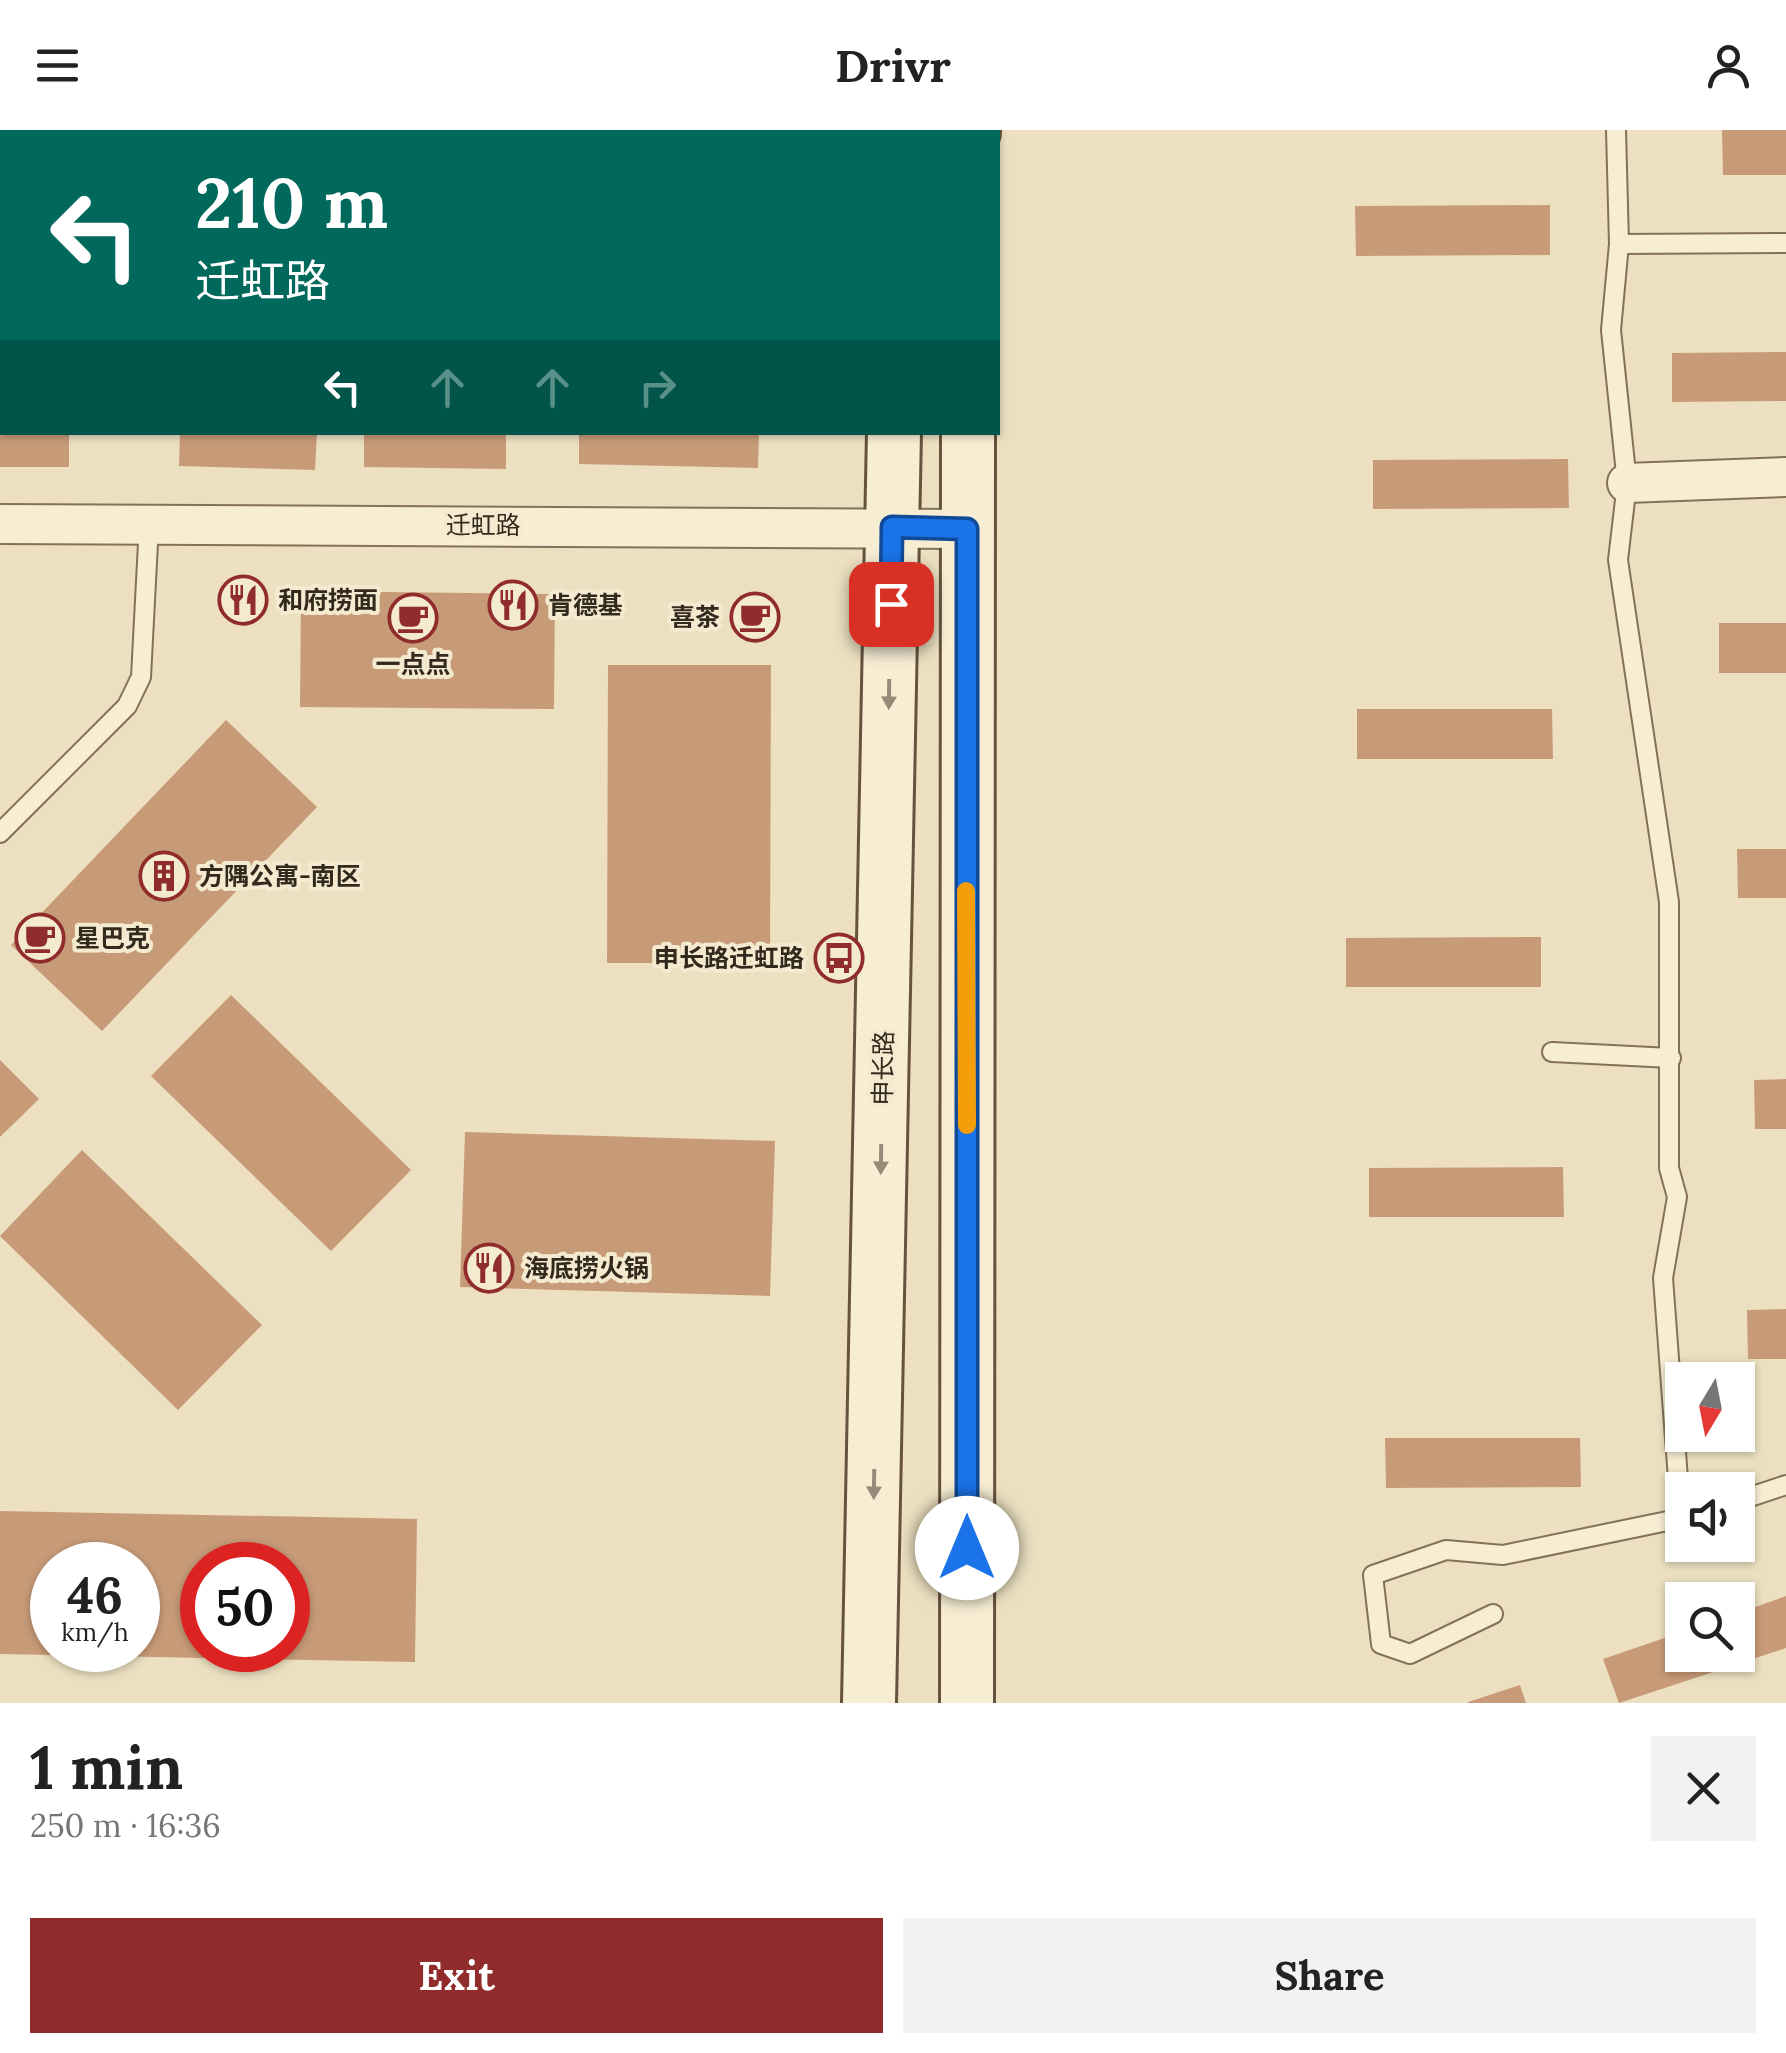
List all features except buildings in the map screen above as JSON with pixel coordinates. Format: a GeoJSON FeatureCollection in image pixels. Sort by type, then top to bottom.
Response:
{"type":"FeatureCollection","features":[{"type":"Feature","properties":{"kind":"main road","name":"申长路"},"geometry":{"type":"LineString","coordinates":[[869,1703],[894,435]]}},
{"type":"Feature","properties":{"kind":"main road"},"geometry":{"type":"LineString","coordinates":[[967,1703],[968,435]]}},
{"type":"Feature","properties":{"kind":"street"},"geometry":{"type":"LineString","coordinates":[[1626,484],[1786,477]]}},
{"type":"Feature","properties":{"kind":"street","name":"迁虹路"},"geometry":{"type":"LineString","coordinates":[[0,524],[967,529]]}},
{"type":"Feature","properties":{"kind":"lane"},"geometry":{"type":"LineString","coordinates":[[1616,130],[1618,244],[1611,330],[1626,484],[1618,560],[1669,902],[1669,1168],[1677,1197],[1663,1278],[1678,1472]]}},
{"type":"Feature","properties":{"kind":"lane"},"geometry":{"type":"LineString","coordinates":[[1618,244],[1786,243]]}},
{"type":"Feature","properties":{"kind":"lane"},"geometry":{"type":"LineString","coordinates":[[0,833],[127,706],[136,690],[141,677],[149,524]]}},
{"type":"Feature","properties":{"kind":"lane"},"geometry":{"type":"LineString","coordinates":[[1552,1052],[1671,1058]]}},
{"type":"Feature","properties":{"kind":"lane"},"geometry":{"type":"LineString","coordinates":[[1755,1495],[1786,1485]]}},
{"type":"Feature","properties":{"kind":"lane"},"geometry":{"type":"LineString","coordinates":[[1492,1614],[1410,1654],[1382,1644],[1374,1575],[1446,1550],[1503,1555],[1665,1522]]}},
{"type":"Feature","properties":{"kind":"slow traffic"},"geometry":{"type":"LineString","coordinates":[[966,891],[967,1125]]}},
{"type":"Feature","properties":{"kind":"place","name":"和府捞面"},"geometry":{"type":"Point","coordinates":[243,600]}},
{"type":"Feature","properties":{"kind":"place","name":"肯德基"},"geometry":{"type":"Point","coordinates":[513,605]}},
{"type":"Feature","properties":{"kind":"place","name":"喜茶"},"geometry":{"type":"Point","coordinates":[755,617]}},
{"type":"Feature","properties":{"kind":"place","name":"一点点"},"geometry":{"type":"Point","coordinates":[413,618]}},
{"type":"Feature","properties":{"kind":"place","name":"方隅公寓-南区"},"geometry":{"type":"Point","coordinates":[164,876]}},
{"type":"Feature","properties":{"kind":"place","name":"星巴克"},"geometry":{"type":"Point","coordinates":[40,938]}},
{"type":"Feature","properties":{"kind":"place","name":"申长路迁虹路"},"geometry":{"type":"Point","coordinates":[839,958]}},
{"type":"Feature","properties":{"kind":"place","name":"海底捞火锅"},"geometry":{"type":"Point","coordinates":[489,1268]}},
{"type":"Feature","properties":{"kind":"route"},"geometry":{"type":"LineString","coordinates":[[891,604],[892,527],[967,529],[967,1548]]}}]}
